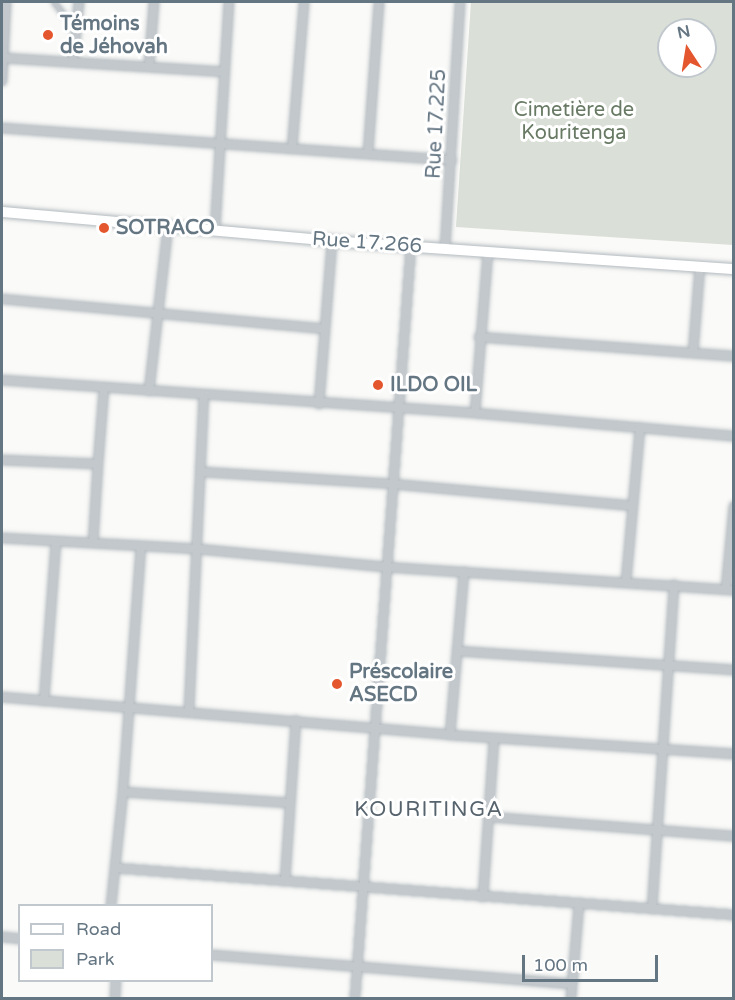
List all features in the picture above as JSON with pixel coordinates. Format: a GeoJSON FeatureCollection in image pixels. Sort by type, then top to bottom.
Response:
{"type":"FeatureCollection","features":[{"type":"Feature","properties":{"kind":"main road","name":"Rue 17.266"},"geometry":{"type":"LineString","coordinates":[[2,212],[332,241],[734,269]]}},
{"type":"Feature","properties":{"kind":"street"},"geometry":{"type":"LineString","coordinates":[[2,81],[6,2]]}},
{"type":"Feature","properties":{"kind":"street"},"geometry":{"type":"LineString","coordinates":[[73,62],[79,2]]}},
{"type":"Feature","properties":{"kind":"street"},"geometry":{"type":"LineString","coordinates":[[149,66],[154,2]]}},
{"type":"Feature","properties":{"kind":"street"},"geometry":{"type":"LineString","coordinates":[[214,230],[229,2]]}},
{"type":"Feature","properties":{"kind":"street"},"geometry":{"type":"LineString","coordinates":[[292,148],[304,2]]}},
{"type":"Feature","properties":{"kind":"street"},"geometry":{"type":"LineString","coordinates":[[368,153],[379,2]]}},
{"type":"Feature","properties":{"kind":"street","name":"Rue 17.225"},"geometry":{"type":"LineString","coordinates":[[445,249],[460,2]]}},
{"type":"Feature","properties":{"kind":"street"},"geometry":{"type":"LineString","coordinates":[[3,58],[223,72]]}},
{"type":"Feature","properties":{"kind":"street"},"geometry":{"type":"LineString","coordinates":[[2,128],[220,146],[292,148],[452,160]]}},
{"type":"Feature","properties":{"kind":"street"},"geometry":{"type":"LineString","coordinates":[[149,391],[156,314],[168,225]]}},
{"type":"Feature","properties":{"kind":"street"},"geometry":{"type":"LineString","coordinates":[[319,404],[332,241]]}},
{"type":"Feature","properties":{"kind":"street"},"geometry":{"type":"LineString","coordinates":[[355,999],[385,567],[411,247]]}},
{"type":"Feature","properties":{"kind":"street"},"geometry":{"type":"LineString","coordinates":[[475,413],[479,337],[488,252]]}},
{"type":"Feature","properties":{"kind":"street"},"geometry":{"type":"LineString","coordinates":[[693,353],[700,266]]}},
{"type":"Feature","properties":{"kind":"street"},"geometry":{"type":"LineString","coordinates":[[2,299],[325,328]]}},
{"type":"Feature","properties":{"kind":"street"},"geometry":{"type":"LineString","coordinates":[[479,337],[734,356]]}},
{"type":"Feature","properties":{"kind":"street"},"geometry":{"type":"LineString","coordinates":[[2,380],[398,410],[475,413],[734,436]]}},
{"type":"Feature","properties":{"kind":"street"},"geometry":{"type":"LineString","coordinates":[[93,543],[104,387]]}},
{"type":"Feature","properties":{"kind":"street"},"geometry":{"type":"LineString","coordinates":[[189,710],[203,472],[204,395]]}},
{"type":"Feature","properties":{"kind":"street"},"geometry":{"type":"LineString","coordinates":[[626,582],[640,428]]}},
{"type":"Feature","properties":{"kind":"street"},"geometry":{"type":"LineString","coordinates":[[2,460],[98,464]]}},
{"type":"Feature","properties":{"kind":"street"},"geometry":{"type":"LineString","coordinates":[[203,472],[392,484],[632,506]]}},
{"type":"Feature","properties":{"kind":"street"},"geometry":{"type":"LineString","coordinates":[[2,538],[198,549],[385,567],[730,590],[734,506]]}},
{"type":"Feature","properties":{"kind":"street"},"geometry":{"type":"LineString","coordinates":[[44,700],[56,541]]}},
{"type":"Feature","properties":{"kind":"street"},"geometry":{"type":"LineString","coordinates":[[111,904],[132,707],[141,546]]}},
{"type":"Feature","properties":{"kind":"street"},"geometry":{"type":"LineString","coordinates":[[450,735],[464,572]]}},
{"type":"Feature","properties":{"kind":"street"},"geometry":{"type":"LineString","coordinates":[[652,909],[674,585]]}},
{"type":"Feature","properties":{"kind":"street"},"geometry":{"type":"LineString","coordinates":[[457,651],[734,670]]}},
{"type":"Feature","properties":{"kind":"street"},"geometry":{"type":"LineString","coordinates":[[2,697],[189,710],[450,735],[734,754]]}},
{"type":"Feature","properties":{"kind":"street"},"geometry":{"type":"LineString","coordinates":[[285,881],[296,720]]}},
{"type":"Feature","properties":{"kind":"street"},"geometry":{"type":"LineString","coordinates":[[483,897],[494,738]]}},
{"type":"Feature","properties":{"kind":"street"},"geometry":{"type":"LineString","coordinates":[[123,792],[290,803]]}},
{"type":"Feature","properties":{"kind":"street"},"geometry":{"type":"LineString","coordinates":[[489,817],[734,836]]}},
{"type":"Feature","properties":{"kind":"street"},"geometry":{"type":"LineString","coordinates":[[114,868],[734,915]]}},
{"type":"Feature","properties":{"kind":"street"},"geometry":{"type":"LineString","coordinates":[[570,999],[579,904]]}},
{"type":"Feature","properties":{"kind":"street"},"geometry":{"type":"LineString","coordinates":[[2,937],[18,939]]}},
{"type":"Feature","properties":{"kind":"street"},"geometry":{"type":"LineString","coordinates":[[213,956],[572,984]]}},
{"type":"Feature","properties":{"kind":"street"},"geometry":{"type":"LineString","coordinates":[[116,982],[116,999]]}},
{"type":"Feature","properties":{"kind":"lane"},"geometry":{"type":"LineString","coordinates":[[54,2],[65,16]]}},
{"type":"Feature","properties":{"kind":"green space","name":"Cimetière de Kouritenga"},"geometry":{"type":"Polygon","coordinates":[[[471,2],[733,2],[733,245],[456,227],[471,2]]]}},
{"type":"Feature","properties":{"kind":"place","name":"Témoins de Jéhovah"},"geometry":{"type":"Point","coordinates":[48,35]}},
{"type":"Feature","properties":{"kind":"place","name":"SOTRACO"},"geometry":{"type":"Point","coordinates":[104,228]}},
{"type":"Feature","properties":{"kind":"place","name":"ILDO OIL"},"geometry":{"type":"Point","coordinates":[378,385]}},
{"type":"Feature","properties":{"kind":"place","name":"Préscolaire ASECD"},"geometry":{"type":"Point","coordinates":[337,684]}},
{"type":"Feature","properties":{"kind":"district","name":"KOURITINGA"},"geometry":{"type":"Point","coordinates":[429,810]}}]}
